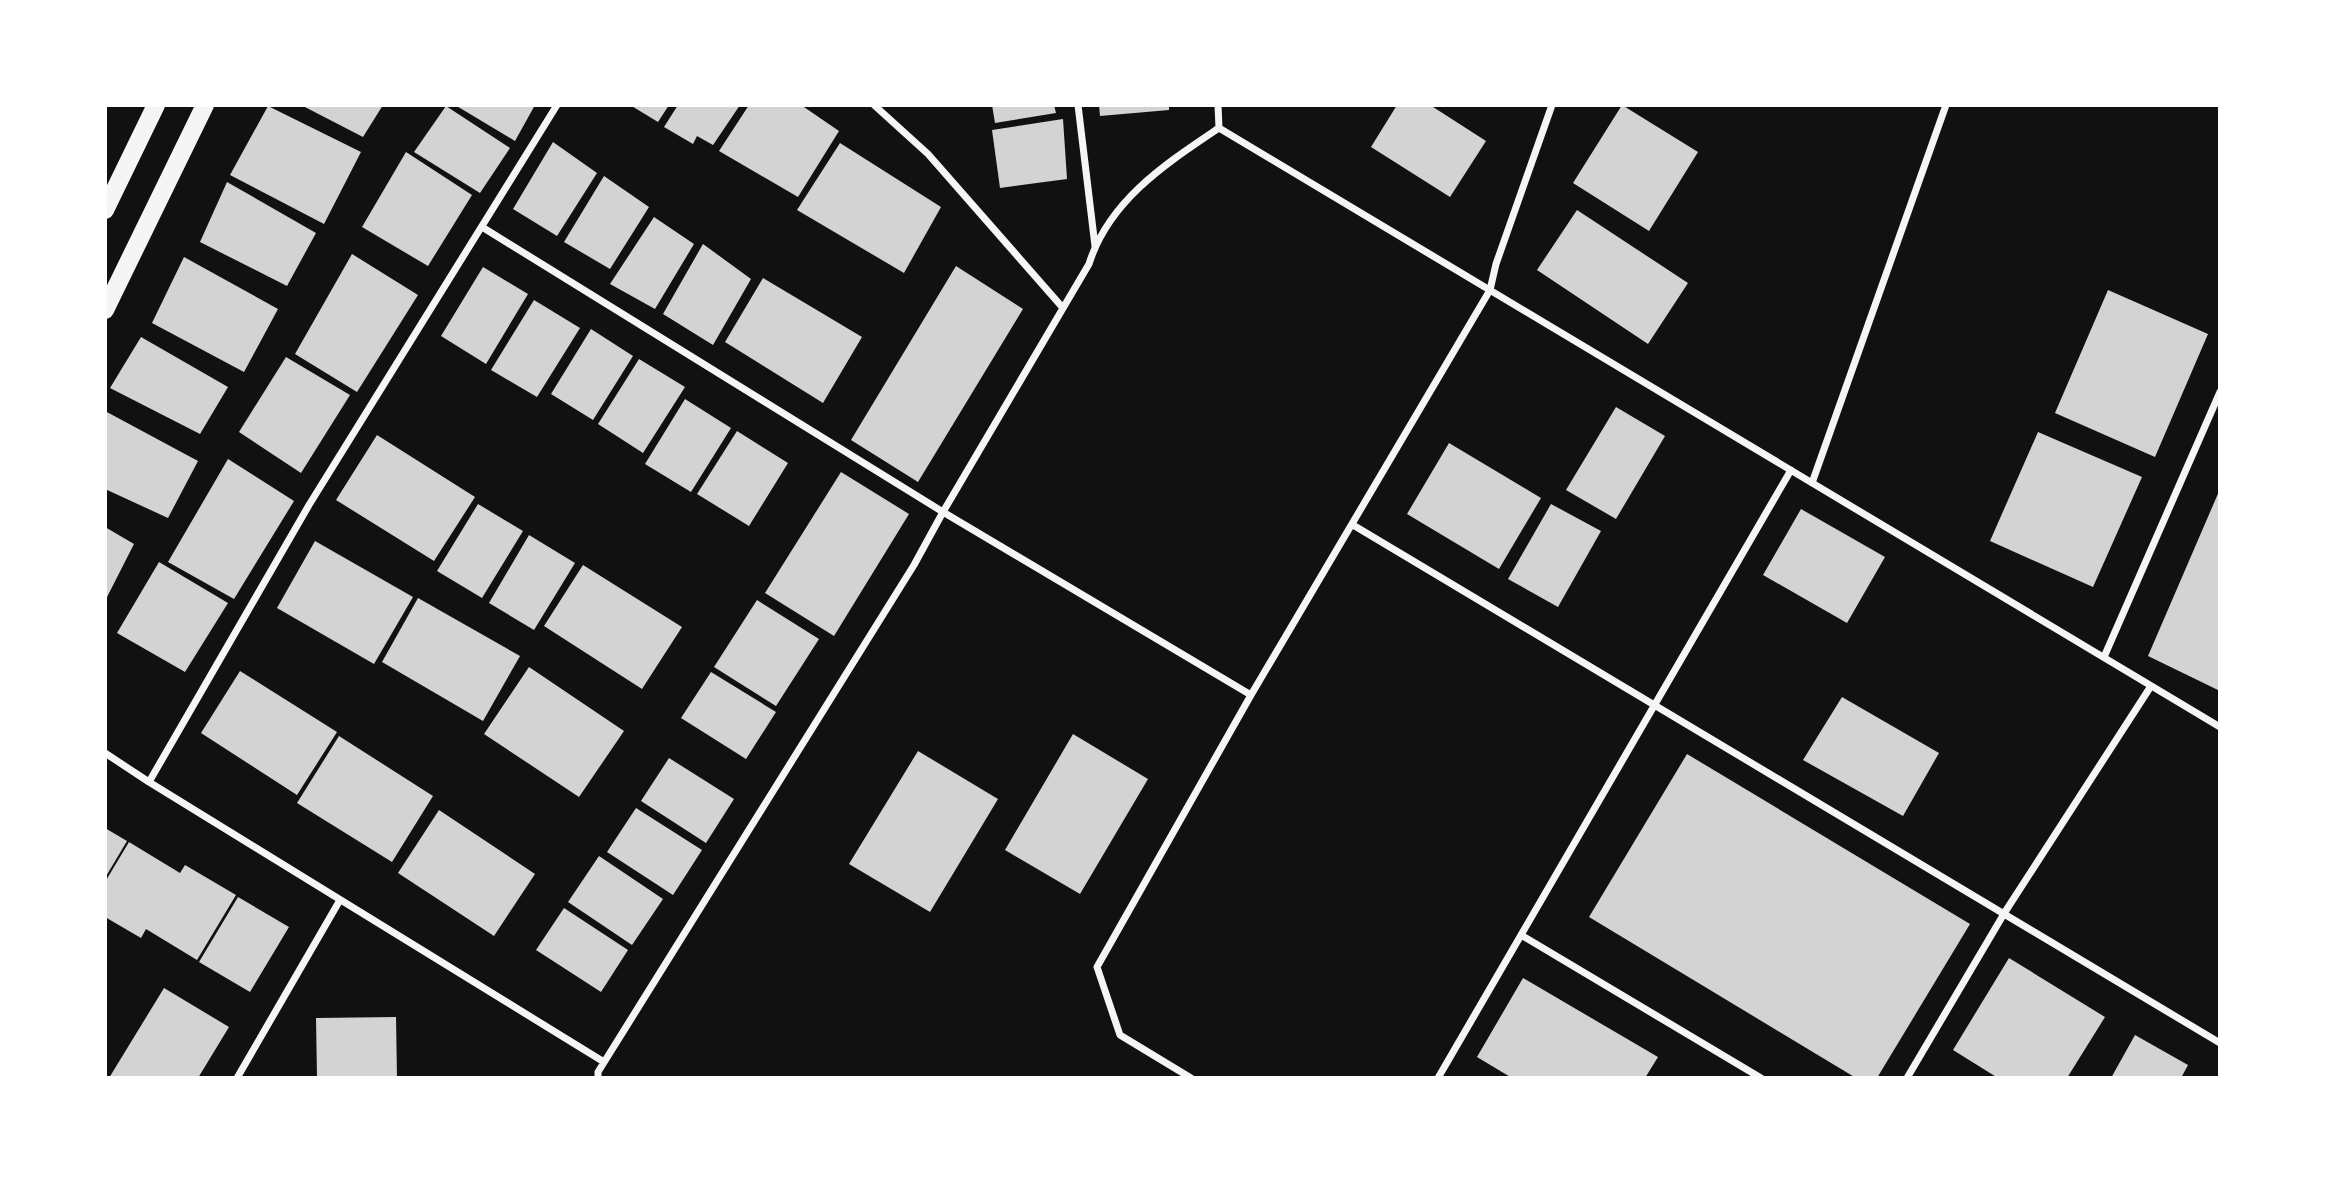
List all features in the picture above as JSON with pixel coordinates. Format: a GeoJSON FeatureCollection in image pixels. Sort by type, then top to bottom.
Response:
{"type":"FeatureCollection","features":[{"type":"Feature","properties":{"kind":"main road"},"geometry":{"type":"LineString","coordinates":[[105,210],[156,105]]}},
{"type":"Feature","properties":{"kind":"main road"},"geometry":{"type":"LineString","coordinates":[[105,310],[205,105]]}},
{"type":"Feature","properties":{"kind":"street"},"geometry":{"type":"LineString","coordinates":[[149,782],[309,505],[557,105]]}},
{"type":"Feature","properties":{"kind":"street"},"geometry":{"type":"LineString","coordinates":[[874,105],[928,153],[1063,309]]}},
{"type":"Feature","properties":{"kind":"street"},"geometry":{"type":"LineString","coordinates":[[1079,105],[1095,246]]}},
{"type":"Feature","properties":{"kind":"street"},"geometry":{"type":"LineString","coordinates":[[1217,105],[1219,128]]}},
{"type":"Feature","properties":{"kind":"street"},"geometry":{"type":"LineString","coordinates":[[1191,1078],[1120,1035],[1097,967],[1251,695],[1490,290],[1496,264],[1552,105]]}},
{"type":"Feature","properties":{"kind":"street"},"geometry":{"type":"LineString","coordinates":[[1812,483],[1946,105]]}},
{"type":"Feature","properties":{"kind":"street"},"geometry":{"type":"LineString","coordinates":[[598,1078],[598,1072],[604,1062],[907,577],[1089,264],[1095,246],[1123,203],[1165,164],[1219,128]]}},
{"type":"Feature","properties":{"kind":"street"},"geometry":{"type":"LineString","coordinates":[[1219,128],[2220,727]]}},
{"type":"Feature","properties":{"kind":"street"},"geometry":{"type":"LineString","coordinates":[[482,227],[943,512],[1251,695]]}},
{"type":"Feature","properties":{"kind":"street"},"geometry":{"type":"LineString","coordinates":[[2104,657],[2220,392]]}},
{"type":"Feature","properties":{"kind":"street"},"geometry":{"type":"LineString","coordinates":[[1438,1078],[1791,470]]}},
{"type":"Feature","properties":{"kind":"street"},"geometry":{"type":"LineString","coordinates":[[1353,525],[2005,912],[2220,1043]]}},
{"type":"Feature","properties":{"kind":"street"},"geometry":{"type":"LineString","coordinates":[[1907,1078],[2005,912],[2151,686]]}},
{"type":"Feature","properties":{"kind":"street"},"geometry":{"type":"LineString","coordinates":[[105,753],[604,1062]]}},
{"type":"Feature","properties":{"kind":"street"},"geometry":{"type":"LineString","coordinates":[[237,1078],[340,900]]}},
{"type":"Feature","properties":{"kind":"street"},"geometry":{"type":"LineString","coordinates":[[1521,934],[1761,1078]]}},
{"type":"Feature","properties":{"kind":"building"},"geometry":{"type":"Polygon","coordinates":[[[301,105],[383,105],[363,137],[301,105]]]}},
{"type":"Feature","properties":{"kind":"building"},"geometry":{"type":"Polygon","coordinates":[[[455,105],[535,105],[515,141],[455,105]]]}},
{"type":"Feature","properties":{"kind":"building"},"geometry":{"type":"Polygon","coordinates":[[[630,105],[669,105],[658,122],[630,105]]]}},
{"type":"Feature","properties":{"kind":"building"},"geometry":{"type":"Polygon","coordinates":[[[678,105],[740,105],[713,145],[697,136],[693,144],[664,127],[678,105]]]}},
{"type":"Feature","properties":{"kind":"building"},"geometry":{"type":"Polygon","coordinates":[[[749,105],[801,105],[839,131],[798,197],[719,151],[749,105]]]}},
{"type":"Feature","properties":{"kind":"building"},"geometry":{"type":"Polygon","coordinates":[[[992,105],[1054,105],[1056,113],[995,123],[992,105]]]}},
{"type":"Feature","properties":{"kind":"building"},"geometry":{"type":"Polygon","coordinates":[[[1099,105],[1169,105],[1169,110],[1100,116],[1099,105]]]}},
{"type":"Feature","properties":{"kind":"building"},"geometry":{"type":"Polygon","coordinates":[[[1397,105],[1430,105],[1486,141],[1450,197],[1371,147],[1397,105]]]}},
{"type":"Feature","properties":{"kind":"building"},"geometry":{"type":"Polygon","coordinates":[[[1622,105],[1698,152],[1649,231],[1573,183],[1622,105]]]}},
{"type":"Feature","properties":{"kind":"building"},"geometry":{"type":"Polygon","coordinates":[[[268,106],[361,152],[324,224],[230,175],[268,106]]]}},
{"type":"Feature","properties":{"kind":"building"},"geometry":{"type":"Polygon","coordinates":[[[446,106],[510,148],[480,193],[414,152],[446,106]]]}},
{"type":"Feature","properties":{"kind":"building"},"geometry":{"type":"Polygon","coordinates":[[[1063,119],[1067,179],[1000,188],[992,130],[1063,119]]]}},
{"type":"Feature","properties":{"kind":"building"},"geometry":{"type":"Polygon","coordinates":[[[553,142],[597,173],[557,236],[513,209],[553,142]]]}},
{"type":"Feature","properties":{"kind":"building"},"geometry":{"type":"Polygon","coordinates":[[[840,143],[941,207],[904,273],[797,210],[840,143]]]}},
{"type":"Feature","properties":{"kind":"building"},"geometry":{"type":"Polygon","coordinates":[[[406,152],[472,195],[428,266],[362,227],[406,152]]]}},
{"type":"Feature","properties":{"kind":"building"},"geometry":{"type":"Polygon","coordinates":[[[604,176],[649,207],[610,269],[564,242],[604,176]]]}},
{"type":"Feature","properties":{"kind":"building"},"geometry":{"type":"Polygon","coordinates":[[[227,182],[316,233],[287,286],[200,242],[227,182]]]}},
{"type":"Feature","properties":{"kind":"building"},"geometry":{"type":"Polygon","coordinates":[[[1577,210],[1688,283],[1648,344],[1537,270],[1577,210]]]}},
{"type":"Feature","properties":{"kind":"building"},"geometry":{"type":"Polygon","coordinates":[[[654,217],[694,244],[655,309],[610,284],[654,217]]]}},
{"type":"Feature","properties":{"kind":"building"},"geometry":{"type":"Polygon","coordinates":[[[703,244],[751,279],[713,345],[663,314],[703,244]]]}},
{"type":"Feature","properties":{"kind":"building"},"geometry":{"type":"Polygon","coordinates":[[[352,254],[418,295],[357,392],[295,354],[352,254]]]}},
{"type":"Feature","properties":{"kind":"building"},"geometry":{"type":"Polygon","coordinates":[[[184,257],[278,309],[244,372],[152,323],[184,257]]]}},
{"type":"Feature","properties":{"kind":"building"},"geometry":{"type":"Polygon","coordinates":[[[956,266],[1023,309],[918,482],[851,440],[956,266]]]}},
{"type":"Feature","properties":{"kind":"building"},"geometry":{"type":"Polygon","coordinates":[[[483,267],[528,294],[486,364],[441,336],[483,267]]]}},
{"type":"Feature","properties":{"kind":"building"},"geometry":{"type":"Polygon","coordinates":[[[763,278],[862,337],[823,403],[725,342],[763,278]]]}},
{"type":"Feature","properties":{"kind":"building"},"geometry":{"type":"Polygon","coordinates":[[[2108,290],[2208,334],[2155,457],[2055,413],[2108,290]]]}},
{"type":"Feature","properties":{"kind":"building"},"geometry":{"type":"Polygon","coordinates":[[[534,300],[580,328],[537,397],[491,370],[534,300]]]}},
{"type":"Feature","properties":{"kind":"building"},"geometry":{"type":"Polygon","coordinates":[[[591,329],[633,356],[593,420],[551,394],[591,329]]]}},
{"type":"Feature","properties":{"kind":"building"},"geometry":{"type":"Polygon","coordinates":[[[141,337],[228,387],[200,434],[110,388],[141,337]]]}},
{"type":"Feature","properties":{"kind":"building"},"geometry":{"type":"Polygon","coordinates":[[[286,357],[350,395],[301,473],[239,432],[286,357]]]}},
{"type":"Feature","properties":{"kind":"building"},"geometry":{"type":"Polygon","coordinates":[[[639,359],[685,387],[643,453],[598,424],[639,359]]]}},
{"type":"Feature","properties":{"kind":"building"},"geometry":{"type":"Polygon","coordinates":[[[685,399],[731,428],[691,492],[645,464],[685,399]]]}},
{"type":"Feature","properties":{"kind":"building"},"geometry":{"type":"Polygon","coordinates":[[[1616,407],[1665,436],[1616,519],[1566,490],[1616,407]]]}},
{"type":"Feature","properties":{"kind":"building"},"geometry":{"type":"Polygon","coordinates":[[[105,411],[198,461],[168,518],[105,489],[105,411]]]}},
{"type":"Feature","properties":{"kind":"building"},"geometry":{"type":"Polygon","coordinates":[[[737,431],[788,463],[749,526],[697,494],[737,431]]]}},
{"type":"Feature","properties":{"kind":"building"},"geometry":{"type":"Polygon","coordinates":[[[2038,432],[2142,477],[2093,587],[1990,541],[2038,432]]]}},
{"type":"Feature","properties":{"kind":"building"},"geometry":{"type":"Polygon","coordinates":[[[377,435],[475,497],[434,561],[336,500],[377,435]]]}},
{"type":"Feature","properties":{"kind":"building"},"geometry":{"type":"Polygon","coordinates":[[[1449,443],[1541,498],[1499,569],[1407,514],[1449,443]]]}},
{"type":"Feature","properties":{"kind":"building"},"geometry":{"type":"Polygon","coordinates":[[[228,459],[294,501],[234,599],[168,562],[228,459]]]}},
{"type":"Feature","properties":{"kind":"building"},"geometry":{"type":"Polygon","coordinates":[[[841,472],[909,514],[834,636],[765,593],[841,472]]]}},
{"type":"Feature","properties":{"kind":"building"},"geometry":{"type":"Polygon","coordinates":[[[2220,489],[2220,691],[2148,656],[2220,489]]]}},
{"type":"Feature","properties":{"kind":"building"},"geometry":{"type":"Polygon","coordinates":[[[478,504],[523,531],[482,598],[437,571],[478,504]]]}},
{"type":"Feature","properties":{"kind":"building"},"geometry":{"type":"Polygon","coordinates":[[[1551,504],[1601,531],[1558,607],[1508,579],[1551,504]]]}},
{"type":"Feature","properties":{"kind":"building"},"geometry":{"type":"Polygon","coordinates":[[[1801,509],[1885,557],[1847,623],[1763,575],[1801,509]]]}},
{"type":"Feature","properties":{"kind":"building"},"geometry":{"type":"Polygon","coordinates":[[[105,527],[134,544],[105,601],[105,527]]]}},
{"type":"Feature","properties":{"kind":"building"},"geometry":{"type":"Polygon","coordinates":[[[529,535],[575,563],[534,630],[489,603],[529,535]]]}},
{"type":"Feature","properties":{"kind":"building"},"geometry":{"type":"Polygon","coordinates":[[[315,541],[413,597],[374,664],[277,608],[315,541]]]}},
{"type":"Feature","properties":{"kind":"building"},"geometry":{"type":"Polygon","coordinates":[[[159,562],[228,603],[185,672],[117,633],[159,562]]]}},
{"type":"Feature","properties":{"kind":"building"},"geometry":{"type":"Polygon","coordinates":[[[583,565],[682,627],[642,689],[544,626],[583,565]]]}},
{"type":"Feature","properties":{"kind":"building"},"geometry":{"type":"Polygon","coordinates":[[[418,598],[520,656],[483,721],[382,662],[418,598]]]}},
{"type":"Feature","properties":{"kind":"building"},"geometry":{"type":"Polygon","coordinates":[[[757,600],[819,639],[776,706],[714,667],[757,600]]]}},
{"type":"Feature","properties":{"kind":"building"},"geometry":{"type":"Polygon","coordinates":[[[529,667],[624,731],[579,797],[484,734],[529,667]]]}},
{"type":"Feature","properties":{"kind":"building"},"geometry":{"type":"Polygon","coordinates":[[[240,671],[337,732],[297,795],[201,733],[240,671]]]}},
{"type":"Feature","properties":{"kind":"building"},"geometry":{"type":"Polygon","coordinates":[[[711,672],[776,712],[746,759],[681,718],[711,672]]]}},
{"type":"Feature","properties":{"kind":"building"},"geometry":{"type":"Polygon","coordinates":[[[1842,697],[1939,753],[1903,816],[1803,760],[1842,697]]]}},
{"type":"Feature","properties":{"kind":"building"},"geometry":{"type":"Polygon","coordinates":[[[1073,734],[1148,779],[1080,894],[1005,850],[1073,734]]]}},
{"type":"Feature","properties":{"kind":"building"},"geometry":{"type":"Polygon","coordinates":[[[339,736],[433,796],[392,862],[297,803],[339,736]]]}},
{"type":"Feature","properties":{"kind":"building"},"geometry":{"type":"Polygon","coordinates":[[[918,751],[998,799],[930,912],[849,864],[918,751]]]}},
{"type":"Feature","properties":{"kind":"building"},"geometry":{"type":"Polygon","coordinates":[[[1687,754],[1970,924],[1877,1078],[1856,1078],[1589,917],[1687,754]]]}},
{"type":"Feature","properties":{"kind":"building"},"geometry":{"type":"Polygon","coordinates":[[[669,758],[734,799],[706,843],[641,801],[669,758]]]}},
{"type":"Feature","properties":{"kind":"building"},"geometry":{"type":"Polygon","coordinates":[[[636,808],[702,850],[673,895],[607,852],[636,808]]]}},
{"type":"Feature","properties":{"kind":"building"},"geometry":{"type":"Polygon","coordinates":[[[439,810],[535,874],[494,936],[398,873],[439,810]]]}},
{"type":"Feature","properties":{"kind":"building"},"geometry":{"type":"Polygon","coordinates":[[[105,828],[127,841],[105,878],[105,828]]]}},
{"type":"Feature","properties":{"kind":"building"},"geometry":{"type":"Polygon","coordinates":[[[129,842],[180,873],[185,865],[236,895],[197,960],[146,929],[141,938],[105,917],[105,882],[129,842]]]}},
{"type":"Feature","properties":{"kind":"building"},"geometry":{"type":"Polygon","coordinates":[[[599,856],[663,899],[632,945],[568,902],[599,856]]]}},
{"type":"Feature","properties":{"kind":"building"},"geometry":{"type":"Polygon","coordinates":[[[238,897],[289,927],[250,992],[199,962],[238,897]]]}},
{"type":"Feature","properties":{"kind":"building"},"geometry":{"type":"Polygon","coordinates":[[[564,908],[628,950],[601,992],[536,950],[564,908]]]}},
{"type":"Feature","properties":{"kind":"building"},"geometry":{"type":"Polygon","coordinates":[[[2009,958],[2105,1017],[2067,1078],[1998,1078],[1953,1050],[2009,958]]]}},
{"type":"Feature","properties":{"kind":"building"},"geometry":{"type":"Polygon","coordinates":[[[1523,978],[1658,1057],[1645,1078],[1512,1078],[1477,1057],[1523,978]]]}},
{"type":"Feature","properties":{"kind":"building"},"geometry":{"type":"Polygon","coordinates":[[[164,988],[229,1027],[198,1078],[109,1078],[164,988]]]}},
{"type":"Feature","properties":{"kind":"building"},"geometry":{"type":"Polygon","coordinates":[[[396,1017],[397,1078],[317,1078],[316,1018],[396,1017]]]}},
{"type":"Feature","properties":{"kind":"building"},"geometry":{"type":"Polygon","coordinates":[[[2135,1035],[2188,1065],[2181,1078],[2111,1078],[2135,1035]]]}}]}
